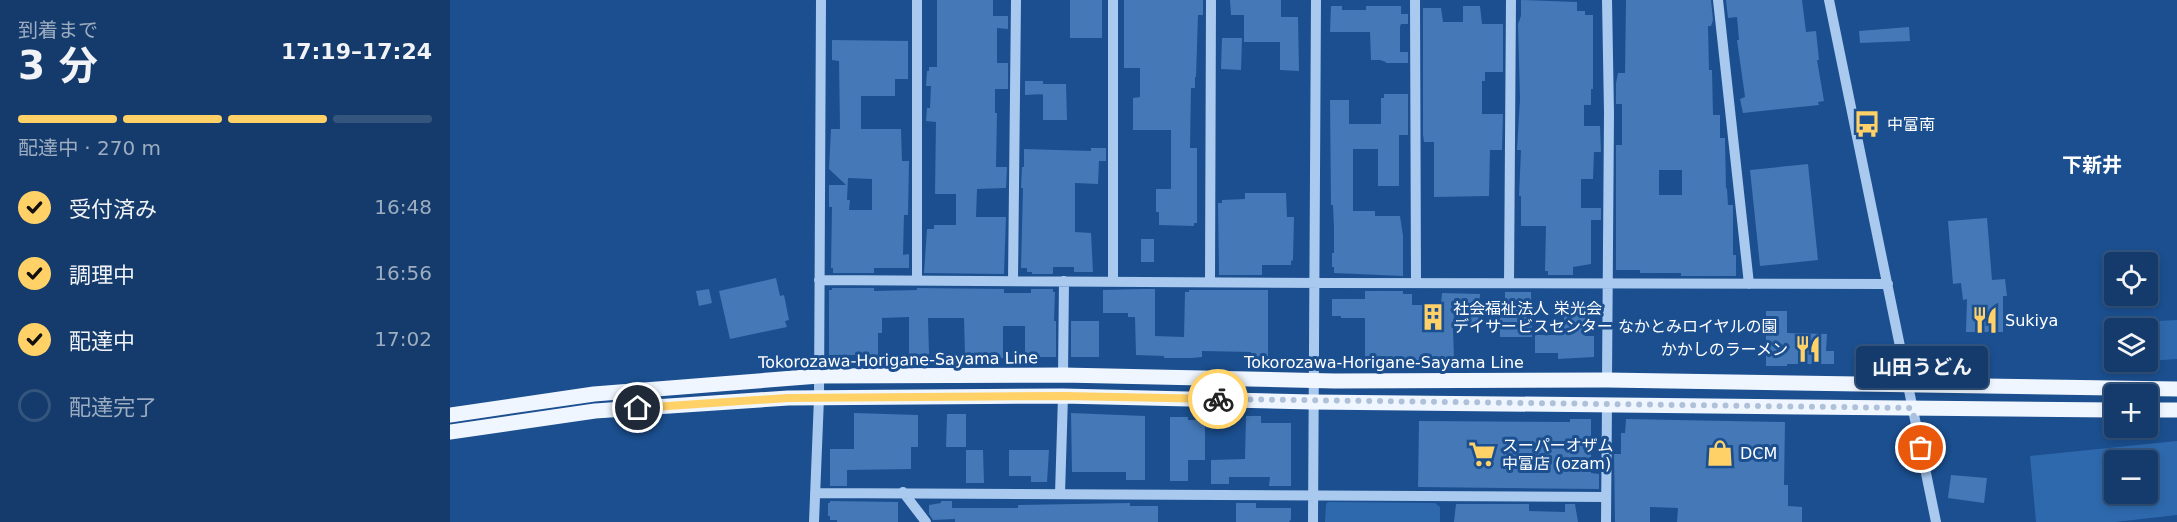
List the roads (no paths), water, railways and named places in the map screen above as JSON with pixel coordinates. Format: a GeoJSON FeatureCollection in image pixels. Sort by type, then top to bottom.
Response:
{"type":"FeatureCollection","features":[{"type":"Feature","properties":{"kind":"main road","name":"Tokorozawa-Horigane-Sayama Line"},"geometry":{"type":"LineString","coordinates":[[450,415],[594,394],[819,376],[1063,375],[1312,380],[1608,380],[2177,389]]}},
{"type":"Feature","properties":{"kind":"main road"},"geometry":{"type":"LineString","coordinates":[[450,432],[595,411],[788,398],[1064,396],[1312,402],[2104,410]]}},
{"type":"Feature","properties":{"kind":"main road"},"geometry":{"type":"LineString","coordinates":[[2158,410],[2177,410]]}},
{"type":"Feature","properties":{"kind":"street"},"geometry":{"type":"LineString","coordinates":[[814,522],[819,398],[822,0]]}},
{"type":"Feature","properties":{"kind":"street"},"geometry":{"type":"LineString","coordinates":[[917,280],[918,0]]}},
{"type":"Feature","properties":{"kind":"street"},"geometry":{"type":"LineString","coordinates":[[1013,281],[1016,0]]}},
{"type":"Feature","properties":{"kind":"street"},"geometry":{"type":"LineString","coordinates":[[1113,0],[1113,282]]}},
{"type":"Feature","properties":{"kind":"street"},"geometry":{"type":"LineString","coordinates":[[1210,282],[1211,0]]}},
{"type":"Feature","properties":{"kind":"street"},"geometry":{"type":"LineString","coordinates":[[1313,522],[1312,380],[1316,0]]}},
{"type":"Feature","properties":{"kind":"street"},"geometry":{"type":"LineString","coordinates":[[1415,0],[1416,283]]}},
{"type":"Feature","properties":{"kind":"street"},"geometry":{"type":"LineString","coordinates":[[1509,283],[1511,0]]}},
{"type":"Feature","properties":{"kind":"street"},"geometry":{"type":"LineString","coordinates":[[1607,0],[1608,380]]}},
{"type":"Feature","properties":{"kind":"street"},"geometry":{"type":"LineString","coordinates":[[1718,0],[1749,284]]}},
{"type":"Feature","properties":{"kind":"street"},"geometry":{"type":"LineString","coordinates":[[1829,0],[1936,522]]}},
{"type":"Feature","properties":{"kind":"street"},"geometry":{"type":"LineString","coordinates":[[819,280],[1888,284]]}},
{"type":"Feature","properties":{"kind":"street"},"geometry":{"type":"LineString","coordinates":[[1063,375],[1064,281]]}},
{"type":"Feature","properties":{"kind":"street"},"geometry":{"type":"LineString","coordinates":[[1060,494],[1064,396]]}},
{"type":"Feature","properties":{"kind":"street"},"geometry":{"type":"LineString","coordinates":[[1606,522],[1607,404]]}},
{"type":"Feature","properties":{"kind":"street"},"geometry":{"type":"LineString","coordinates":[[903,492],[926,522]]}},
{"type":"Feature","properties":{"kind":"street"},"geometry":{"type":"LineString","coordinates":[[815,493],[1606,496]]}},
{"type":"Feature","properties":{"kind":"place","name":"中富南"},"geometry":{"type":"Point","coordinates":[1867,124]}},
{"type":"Feature","properties":{"kind":"place","name":"社会福祉法人 栄光会 デイサービスセンター なかとみロイヤルの園"},"geometry":{"type":"Point","coordinates":[1433,317]}},
{"type":"Feature","properties":{"kind":"place","name":"Sukiya"},"geometry":{"type":"Point","coordinates":[1985,320]}},
{"type":"Feature","properties":{"kind":"place","name":"かかしのラーメン"},"geometry":{"type":"Point","coordinates":[1808,349]}},
{"type":"Feature","properties":{"kind":"place","name":"山田うどん"},"geometry":{"type":"Point","coordinates":[1921,448]}},
{"type":"Feature","properties":{"kind":"place","name":"DCM"},"geometry":{"type":"Point","coordinates":[1720,453]}},
{"type":"Feature","properties":{"kind":"place","name":"スーパーオザム 中富店 (ozam)"},"geometry":{"type":"Point","coordinates":[1482,454]}},
{"type":"Feature","properties":{"kind":"district","name":"下新井"},"geometry":{"type":"Point","coordinates":[2092,165]}}]}
